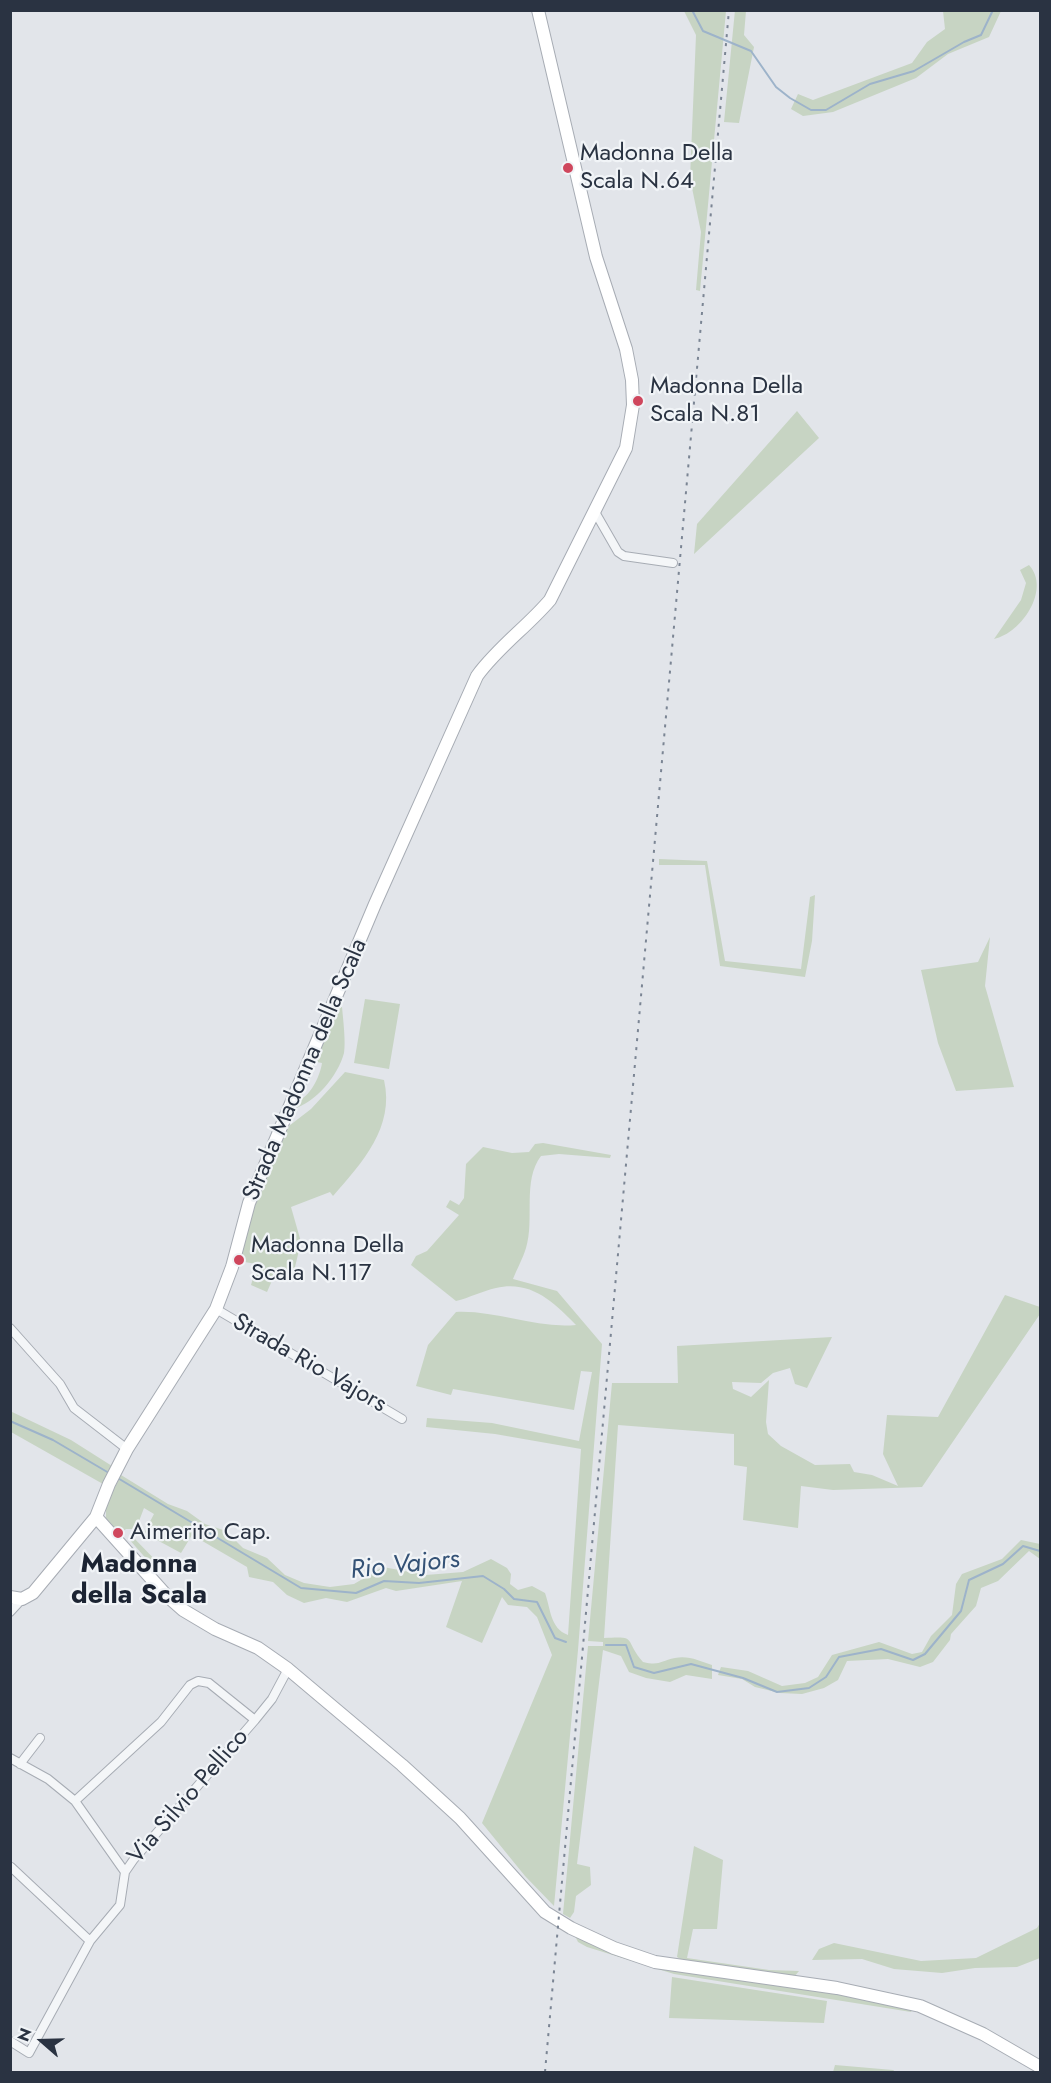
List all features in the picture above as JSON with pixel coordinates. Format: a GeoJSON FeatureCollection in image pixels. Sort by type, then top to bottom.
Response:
{"type":"FeatureCollection","features":[{"type":"Feature","properties":{"kind":"street","name":"Strada Madonna della Scala"},"geometry":{"type":"LineString","coordinates":[[16,1598],[33,1593],[96,1517],[109,1484],[127,1449],[216,1309],[257,1182],[375,904],[477,676],[489,659],[534,618],[550,600],[626,448],[633,405],[632,380],[626,349],[590,234],[538,10]]}},
{"type":"Feature","properties":{"kind":"street"},"geometry":{"type":"LineString","coordinates":[[595,512],[618,552],[624,556],[673,563]]}},
{"type":"Feature","properties":{"kind":"street","name":"Strada Rio Vajors"},"geometry":{"type":"LineString","coordinates":[[216,1309],[402,1419]]}},
{"type":"Feature","properties":{"kind":"street"},"geometry":{"type":"LineString","coordinates":[[10,1328],[60,1384],[74,1408],[127,1449]]}},
{"type":"Feature","properties":{"kind":"street"},"geometry":{"type":"LineString","coordinates":[[96,1517],[183,1610],[215,1629],[258,1648],[288,1669],[402,1765],[460,1818],[545,1912],[586,1936],[655,1962],[837,1988],[920,2006],[983,2034],[1041,2067]]}},
{"type":"Feature","properties":{"kind":"street"},"geometry":{"type":"LineString","coordinates":[[10,1612],[16,1598]]}},
{"type":"Feature","properties":{"kind":"street","name":"Via Silvio Pellico"},"geometry":{"type":"LineString","coordinates":[[10,2041],[29,2053],[90,1941],[120,1905],[125,1872],[272,1699],[288,1669]]}},
{"type":"Feature","properties":{"kind":"street"},"geometry":{"type":"LineString","coordinates":[[75,1801],[161,1722],[190,1685],[198,1681],[209,1683],[255,1720]]}},
{"type":"Feature","properties":{"kind":"street"},"geometry":{"type":"LineString","coordinates":[[20,1764],[40,1738]]}},
{"type":"Feature","properties":{"kind":"street"},"geometry":{"type":"LineString","coordinates":[[10,1758],[48,1779],[75,1801],[125,1872]]}},
{"type":"Feature","properties":{"kind":"street"},"geometry":{"type":"LineString","coordinates":[[11,1867],[90,1941]]}},
{"type":"Feature","properties":{"kind":"green space"},"geometry":{"type":"Polygon","coordinates":[[[735,10],[746,11],[744,35],[754,47],[739,123],[724,122],[735,10]]]}},
{"type":"Feature","properties":{"kind":"green space"},"geometry":{"type":"Polygon","coordinates":[[[684,11],[726,11],[700,291],[696,290],[701,232],[690,178],[696,35],[684,11]]]}},
{"type":"Feature","properties":{"kind":"green space"},"geometry":{"type":"Polygon","coordinates":[[[943,11],[1001,11],[989,37],[948,54],[916,78],[833,112],[803,116],[791,109],[798,94],[813,100],[912,63],[927,42],[945,29],[943,11]]]}},
{"type":"Feature","properties":{"kind":"green space"},"geometry":{"type":"Polygon","coordinates":[[[797,411],[819,438],[694,554],[697,524],[797,411]]]}},
{"type":"Feature","properties":{"kind":"green space"},"geometry":{"type":"Polygon","coordinates":[[[1029,565],[1035,575],[1037,586],[1030,609],[1014,628],[994,639],[1021,600],[1026,583],[1020,570],[1029,565]]]}},
{"type":"Feature","properties":{"kind":"green space"},"geometry":{"type":"Polygon","coordinates":[[[659,859],[707,861],[725,961],[801,969],[810,897],[815,895],[812,941],[805,977],[720,966],[705,865],[659,865],[659,859]]]}},
{"type":"Feature","properties":{"kind":"green space"},"geometry":{"type":"Polygon","coordinates":[[[990,937],[985,986],[1014,1087],[956,1091],[938,1043],[921,970],[978,962],[990,937]]]}},
{"type":"Feature","properties":{"kind":"green space"},"geometry":{"type":"Polygon","coordinates":[[[365,999],[400,1004],[389,1069],[354,1063],[365,999]]]}},
{"type":"Feature","properties":{"kind":"green space"},"geometry":{"type":"Polygon","coordinates":[[[336,1006],[342,1007],[344,1023],[345,1048],[341,1062],[337,1071],[317,1095],[293,1109],[295,1102],[305,1097],[319,1075],[322,1063],[312,1061],[336,1006]]]}},
{"type":"Feature","properties":{"kind":"green space"},"geometry":{"type":"Polygon","coordinates":[[[345,1072],[384,1080],[385,1113],[380,1129],[365,1157],[333,1196],[330,1192],[291,1207],[301,1242],[294,1271],[274,1276],[267,1292],[251,1285],[257,1264],[238,1261],[255,1205],[285,1129],[311,1109],[345,1072]]]}},
{"type":"Feature","properties":{"kind":"green space"},"geometry":{"type":"Polygon","coordinates":[[[543,1143],[611,1155],[610,1158],[559,1154],[541,1156],[535,1166],[530,1188],[526,1248],[513,1279],[557,1291],[602,1344],[578,1650],[554,1906],[525,1876],[482,1823],[552,1655],[537,1617],[527,1607],[508,1605],[502,1597],[482,1643],[446,1627],[462,1581],[396,1591],[386,1588],[347,1602],[326,1598],[304,1603],[287,1595],[273,1582],[249,1577],[247,1567],[192,1535],[181,1553],[144,1533],[154,1514],[144,1508],[136,1529],[126,1529],[120,1534],[106,1518],[106,1505],[121,1475],[168,1504],[187,1511],[205,1524],[226,1531],[243,1548],[267,1558],[285,1575],[304,1583],[330,1587],[354,1584],[383,1567],[426,1575],[463,1572],[491,1559],[507,1568],[511,1574],[510,1584],[518,1590],[532,1586],[545,1593],[554,1623],[568,1635],[581,1449],[495,1434],[426,1427],[427,1418],[492,1423],[579,1441],[592,1372],[581,1371],[574,1410],[453,1389],[451,1395],[416,1386],[428,1345],[456,1312],[486,1314],[561,1326],[576,1325],[541,1295],[521,1287],[496,1288],[456,1301],[411,1265],[416,1256],[427,1251],[459,1215],[446,1207],[450,1200],[459,1205],[464,1198],[466,1164],[483,1147],[512,1153],[529,1152],[535,1144],[543,1143]]]}},
{"type":"Feature","properties":{"kind":"green space"},"geometry":{"type":"Polygon","coordinates":[[[1005,1295],[1040,1307],[1040,1314],[922,1487],[833,1490],[801,1486],[798,1528],[743,1520],[747,1467],[734,1465],[734,1434],[618,1425],[604,1638],[626,1639],[643,1662],[657,1663],[685,1657],[712,1665],[712,1679],[686,1675],[670,1682],[646,1678],[629,1672],[621,1656],[603,1650],[577,1864],[590,1867],[591,1885],[576,1896],[574,1912],[570,1918],[563,1914],[588,1646],[603,1646],[603,1642],[588,1641],[612,1383],[678,1383],[677,1346],[832,1337],[807,1388],[795,1384],[790,1368],[773,1373],[761,1383],[732,1382],[733,1389],[751,1397],[769,1380],[766,1422],[768,1434],[781,1446],[815,1465],[850,1464],[854,1472],[872,1475],[898,1486],[883,1454],[887,1415],[938,1417],[1005,1295]]]}},
{"type":"Feature","properties":{"kind":"green space"},"geometry":{"type":"Polygon","coordinates":[[[10,1411],[71,1440],[112,1466],[103,1484],[11,1432],[10,1411]]]}},
{"type":"Feature","properties":{"kind":"green space"},"geometry":{"type":"Polygon","coordinates":[[[131,1535],[162,1567],[157,1571],[128,1538],[131,1535]]]}},
{"type":"Feature","properties":{"kind":"green space"},"geometry":{"type":"Polygon","coordinates":[[[1021,1540],[1040,1544],[1040,1559],[1029,1551],[998,1581],[981,1588],[976,1606],[951,1634],[950,1640],[933,1662],[920,1667],[888,1659],[847,1661],[838,1680],[824,1688],[802,1694],[780,1693],[755,1687],[742,1679],[718,1675],[721,1667],[748,1671],[782,1686],[805,1683],[818,1677],[832,1655],[879,1642],[912,1654],[922,1652],[931,1636],[952,1615],[956,1584],[962,1574],[1002,1559],[1021,1540]]]}},
{"type":"Feature","properties":{"kind":"green space"},"geometry":{"type":"Polygon","coordinates":[[[694,1846],[723,1860],[717,1929],[693,1929],[687,1958],[769,1970],[799,1971],[794,1977],[685,1962],[677,1957],[694,1846]]]}},
{"type":"Feature","properties":{"kind":"green space"},"geometry":{"type":"Polygon","coordinates":[[[1040,1923],[1040,1958],[1017,1967],[975,1968],[942,1973],[894,1969],[862,1959],[812,1960],[819,1949],[834,1943],[921,1961],[976,1958],[1037,1928],[1040,1923]]]}},
{"type":"Feature","properties":{"kind":"green space"},"geometry":{"type":"Polygon","coordinates":[[[574,1934],[641,1960],[852,1993],[913,2008],[911,2012],[674,1974],[587,1947],[578,1942],[574,1934]]]}},
{"type":"Feature","properties":{"kind":"green space"},"geometry":{"type":"Polygon","coordinates":[[[672,1977],[827,2001],[824,2023],[669,2018],[672,1977]]]}},
{"type":"Feature","properties":{"kind":"green space"},"geometry":{"type":"Polygon","coordinates":[[[835,2065],[894,2070],[893,2072],[833,2072],[835,2065]]]}},
{"type":"Feature","properties":{"kind":"waterway"},"geometry":{"type":"LineString","coordinates":[[692,10],[703,31],[751,51],[776,87],[811,110],[826,110],[870,84],[914,71],[964,42],[981,35],[993,10]]}},
{"type":"Feature","properties":{"kind":"waterway","name":"Rio Vajors"},"geometry":{"type":"LineString","coordinates":[[10,1421],[53,1440],[109,1473]]}},
{"type":"Feature","properties":{"kind":"waterway","name":"Rio Vajors"},"geometry":{"type":"LineString","coordinates":[[116,1477],[301,1588],[356,1593],[384,1581],[419,1583],[483,1576],[504,1589],[514,1599],[537,1602],[555,1638],[566,1642]]}},
{"type":"Feature","properties":{"kind":"waterway","name":"Rio Vajors"},"geometry":{"type":"LineString","coordinates":[[606,1645],[626,1645],[634,1667],[654,1673],[691,1664],[743,1678],[777,1692],[809,1688],[826,1677],[839,1657],[881,1649],[913,1660],[925,1654],[961,1611],[969,1580],[1003,1564],[1023,1546],[1040,1551]]}},
{"type":"Feature","properties":{"kind":"railway"},"geometry":{"type":"LineString","coordinates":[[545,2072],[729,10]]}},
{"type":"Feature","properties":{"kind":"place","name":"Madonna Della Scala N.64"},"geometry":{"type":"Point","coordinates":[568,168]}},
{"type":"Feature","properties":{"kind":"place","name":"Madonna Della Scala N.81"},"geometry":{"type":"Point","coordinates":[638,401]}},
{"type":"Feature","properties":{"kind":"place","name":"Madonna Della Scala N.117"},"geometry":{"type":"Point","coordinates":[239,1260]}},
{"type":"Feature","properties":{"kind":"place","name":"Aimerito Cap."},"geometry":{"type":"Point","coordinates":[118,1533]}},
{"type":"Feature","properties":{"kind":"district","name":"Madonna della Scala"},"geometry":{"type":"Point","coordinates":[139,1580]}}]}
